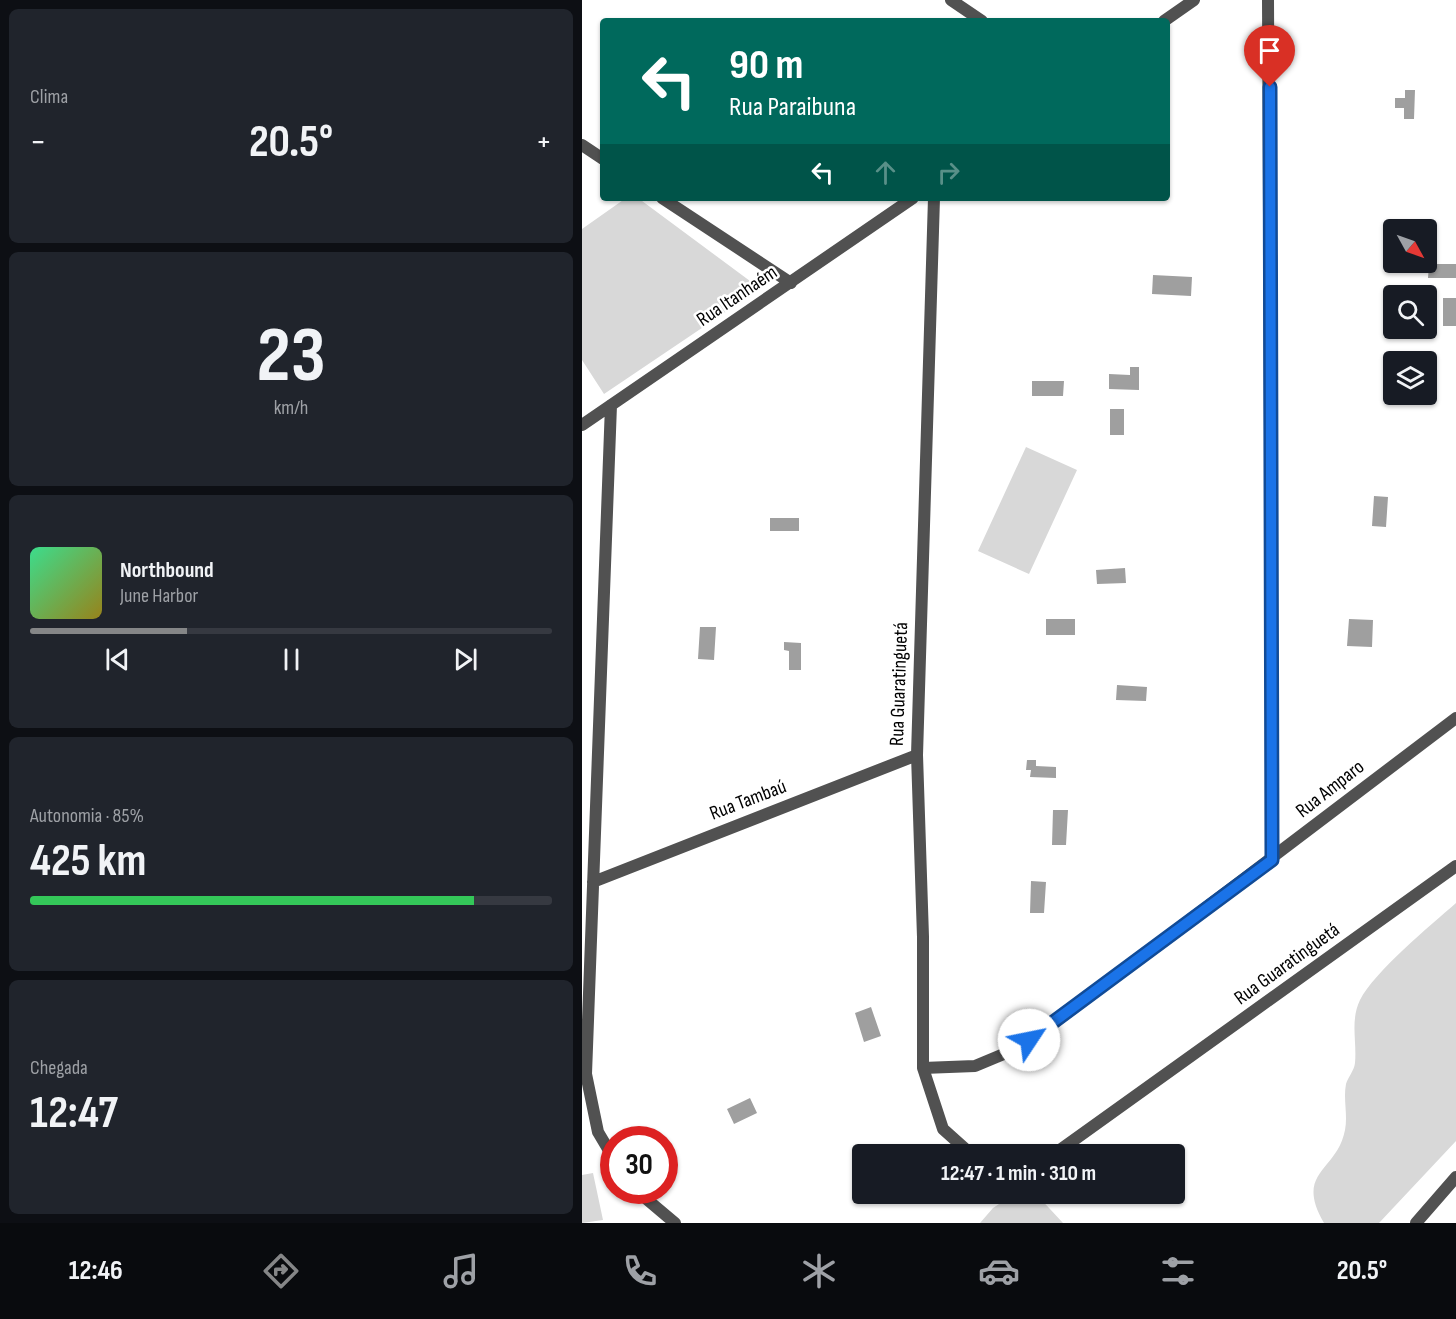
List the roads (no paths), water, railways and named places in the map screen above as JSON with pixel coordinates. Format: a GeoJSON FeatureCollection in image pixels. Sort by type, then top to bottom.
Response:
{"type":"FeatureCollection","features":[{"type":"Feature","properties":{"kind":"street"},"geometry":{"type":"LineString","coordinates":[[951,0],[978,18]]}},
{"type":"Feature","properties":{"kind":"street"},"geometry":{"type":"LineString","coordinates":[[1168,18],[1194,0]]}},
{"type":"Feature","properties":{"kind":"street"},"geometry":{"type":"LineString","coordinates":[[1268,0],[1272,860]]}},
{"type":"Feature","properties":{"kind":"street"},"geometry":{"type":"LineString","coordinates":[[582,145],[600,157]]}},
{"type":"Feature","properties":{"kind":"street"},"geometry":{"type":"LineString","coordinates":[[667,201],[791,283]]}},
{"type":"Feature","properties":{"kind":"street","name":"Rua Itanhaém"},"geometry":{"type":"LineString","coordinates":[[582,425],[909,201]]}},
{"type":"Feature","properties":{"kind":"street","name":"Rua Guaratinguetá"},"geometry":{"type":"LineString","coordinates":[[934,201],[916,755],[923,937],[923,1068],[943,1129],[960,1144]]}},
{"type":"Feature","properties":{"kind":"street"},"geometry":{"type":"LineString","coordinates":[[600,1135],[586,1074],[586,929],[593,882],[611,405]]}},
{"type":"Feature","properties":{"kind":"street","name":"Rua Amparo"},"geometry":{"type":"LineString","coordinates":[[923,1068],[975,1066],[1011,1051],[1047,1028],[1272,860],[1456,718]]}},
{"type":"Feature","properties":{"kind":"street","name":"Rua Tambaú"},"geometry":{"type":"LineString","coordinates":[[593,882],[916,755]]}},
{"type":"Feature","properties":{"kind":"street","name":"Rua Guaratinguetá"},"geometry":{"type":"LineString","coordinates":[[1068,1144],[1456,866]]}},
{"type":"Feature","properties":{"kind":"street"},"geometry":{"type":"LineString","coordinates":[[1416,1223],[1456,1177]]}},
{"type":"Feature","properties":{"kind":"street"},"geometry":{"type":"LineString","coordinates":[[652,1204],[675,1223]]}}]}
